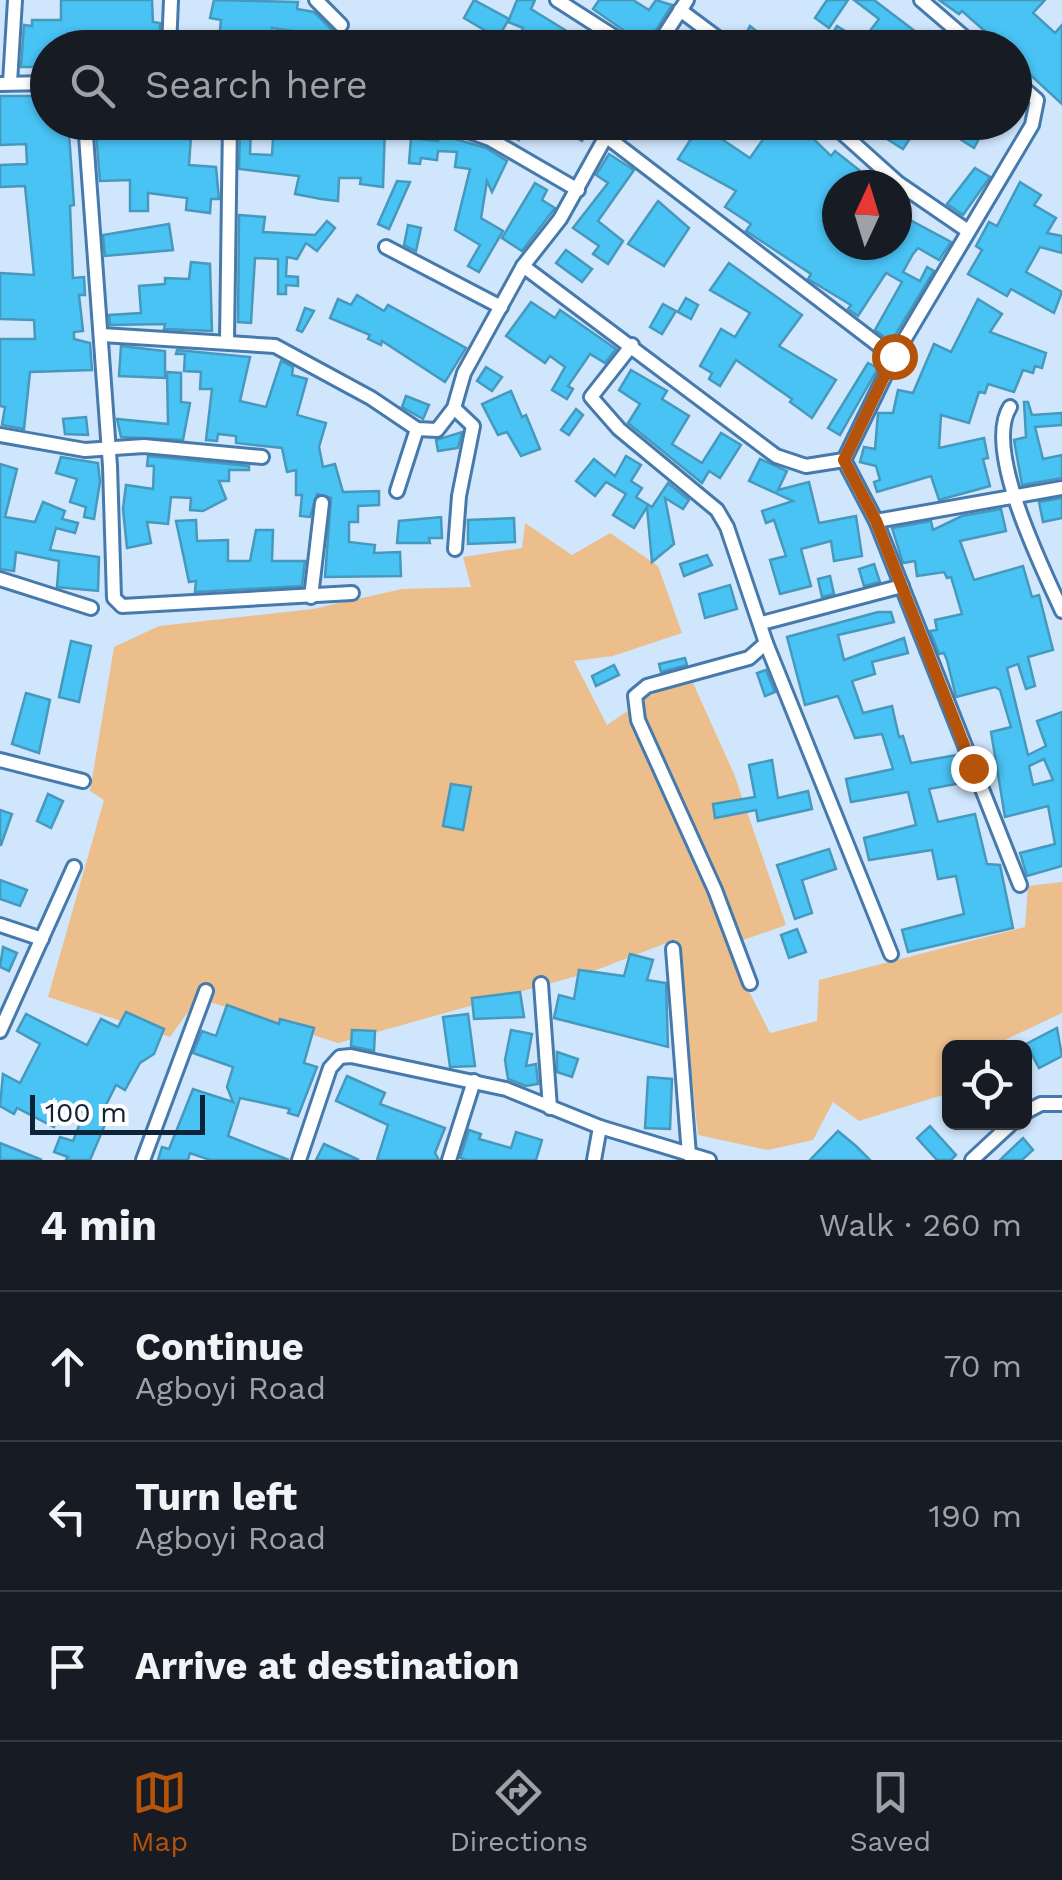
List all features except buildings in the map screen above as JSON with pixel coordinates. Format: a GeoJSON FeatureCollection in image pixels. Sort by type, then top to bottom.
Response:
{"type":"FeatureCollection","features":[{"type":"Feature","properties":{"kind":"street"},"geometry":{"type":"LineString","coordinates":[[14,0],[5,84],[30,83]]}},
{"type":"Feature","properties":{"kind":"street"},"geometry":{"type":"LineString","coordinates":[[169,30],[171,0]]}},
{"type":"Feature","properties":{"kind":"street"},"geometry":{"type":"LineString","coordinates":[[316,0],[341,25]]}},
{"type":"Feature","properties":{"kind":"street"},"geometry":{"type":"LineString","coordinates":[[556,0],[604,30]]}},
{"type":"Feature","properties":{"kind":"street"},"geometry":{"type":"LineString","coordinates":[[921,0],[956,30]]}},
{"type":"Feature","properties":{"kind":"street"},"geometry":{"type":"LineString","coordinates":[[667,30],[683,5],[711,30]]}},
{"type":"Feature","properties":{"kind":"street"},"geometry":{"type":"LineString","coordinates":[[1032,95],[1038,111],[1032,121]]}},
{"type":"Feature","properties":{"kind":"street"},"geometry":{"type":"LineString","coordinates":[[87,140],[117,603],[311,598],[352,593]]}},
{"type":"Feature","properties":{"kind":"street"},"geometry":{"type":"LineString","coordinates":[[227,340],[230,140]]}},
{"type":"Feature","properties":{"kind":"street"},"geometry":{"type":"LineString","coordinates":[[490,140],[578,190]]}},
{"type":"Feature","properties":{"kind":"street"},"geometry":{"type":"LineString","coordinates":[[102,335],[275,346],[346,383],[417,430],[437,430],[454,408],[464,372],[523,266],[578,190],[606,140]]}},
{"type":"Feature","properties":{"kind":"street"},"geometry":{"type":"LineString","coordinates":[[610,140],[894,356]]}},
{"type":"Feature","properties":{"kind":"street"},"geometry":{"type":"LineString","coordinates":[[850,140],[898,184],[968,231]]}},
{"type":"Feature","properties":{"kind":"street"},"geometry":{"type":"LineString","coordinates":[[844,460],[894,356],[1021,140]]}},
{"type":"Feature","properties":{"kind":"street"},"geometry":{"type":"LineString","coordinates":[[386,247],[501,307]]}},
{"type":"Feature","properties":{"kind":"street"},"geometry":{"type":"LineString","coordinates":[[523,266],[792,464],[815,466],[844,460]]}},
{"type":"Feature","properties":{"kind":"street"},"geometry":{"type":"LineString","coordinates":[[632,345],[592,391],[595,407],[717,510],[891,954]]}},
{"type":"Feature","properties":{"kind":"street"},"geometry":{"type":"LineString","coordinates":[[454,408],[473,426],[459,496],[455,549]]}},
{"type":"Feature","properties":{"kind":"street"},"geometry":{"type":"LineString","coordinates":[[1010,408],[1000,433],[1018,498],[1062,611]]}},
{"type":"Feature","properties":{"kind":"street"},"geometry":{"type":"LineString","coordinates":[[397,490],[417,430]]}},
{"type":"Feature","properties":{"kind":"street"},"geometry":{"type":"LineString","coordinates":[[0,436],[85,450],[144,446],[262,457]]}},
{"type":"Feature","properties":{"kind":"street"},"geometry":{"type":"LineString","coordinates":[[844,460],[876,521],[1020,885]]}},
{"type":"Feature","properties":{"kind":"street"},"geometry":{"type":"LineString","coordinates":[[876,521],[1062,488]]}},
{"type":"Feature","properties":{"kind":"street"},"geometry":{"type":"LineString","coordinates":[[311,598],[322,503]]}},
{"type":"Feature","properties":{"kind":"street"},"geometry":{"type":"LineString","coordinates":[[0,580],[90,608]]}},
{"type":"Feature","properties":{"kind":"street"},"geometry":{"type":"LineString","coordinates":[[762,623],[902,586]]}},
{"type":"Feature","properties":{"kind":"street"},"geometry":{"type":"LineString","coordinates":[[750,983],[715,890],[638,720],[635,696],[647,686],[749,658],[766,643]]}},
{"type":"Feature","properties":{"kind":"street"},"geometry":{"type":"LineString","coordinates":[[0,760],[83,781]]}},
{"type":"Feature","properties":{"kind":"street"},"geometry":{"type":"LineString","coordinates":[[0,1032],[74,868]]}},
{"type":"Feature","properties":{"kind":"street"},"geometry":{"type":"LineString","coordinates":[[0,924],[42,940]]}},
{"type":"Feature","properties":{"kind":"street"},"geometry":{"type":"LineString","coordinates":[[673,949],[689,1155]]}},
{"type":"Feature","properties":{"kind":"street"},"geometry":{"type":"LineString","coordinates":[[540,984],[550,1108]]}},
{"type":"Feature","properties":{"kind":"street"},"geometry":{"type":"LineString","coordinates":[[143,1160],[206,992]]}},
{"type":"Feature","properties":{"kind":"street"},"geometry":{"type":"LineString","coordinates":[[299,1160],[330,1068],[340,1057],[362,1056],[474,1081],[600,1127],[709,1160]]}},
{"type":"Feature","properties":{"kind":"street"},"geometry":{"type":"LineString","coordinates":[[448,1160],[474,1081]]}},
{"type":"Feature","properties":{"kind":"street"},"geometry":{"type":"LineString","coordinates":[[1032,1109],[1041,1104],[1062,1104]]}},
{"type":"Feature","properties":{"kind":"street"},"geometry":{"type":"LineString","coordinates":[[594,1160],[600,1127]]}},
{"type":"Feature","properties":{"kind":"street"},"geometry":{"type":"LineString","coordinates":[[973,1160],[1005,1130]]}},
{"type":"Feature","properties":{"kind":"shaded area"},"geometry":{"type":"Polygon","coordinates":[[[525,523],[572,555],[610,533],[658,566],[682,633],[613,656],[574,661],[607,725],[657,691],[693,683],[734,774],[786,925],[726,946],[770,1033],[817,1021],[819,980],[1025,927],[1028,886],[1062,882],[1062,1013],[1005,1040],[942,1040],[942,1095],[859,1121],[833,1102],[813,1140],[768,1150],[698,1135],[677,939],[591,972],[338,1043],[198,998],[170,1037],[48,997],[104,800],[90,791],[114,647],[159,626],[313,609],[402,589],[471,587],[463,557],[522,548],[525,523]]]}},
{"type":"Feature","properties":{"kind":"route"},"geometry":{"type":"LineString","coordinates":[[894,356],[844,460],[854,472],[876,521],[973,768]]}}]}
